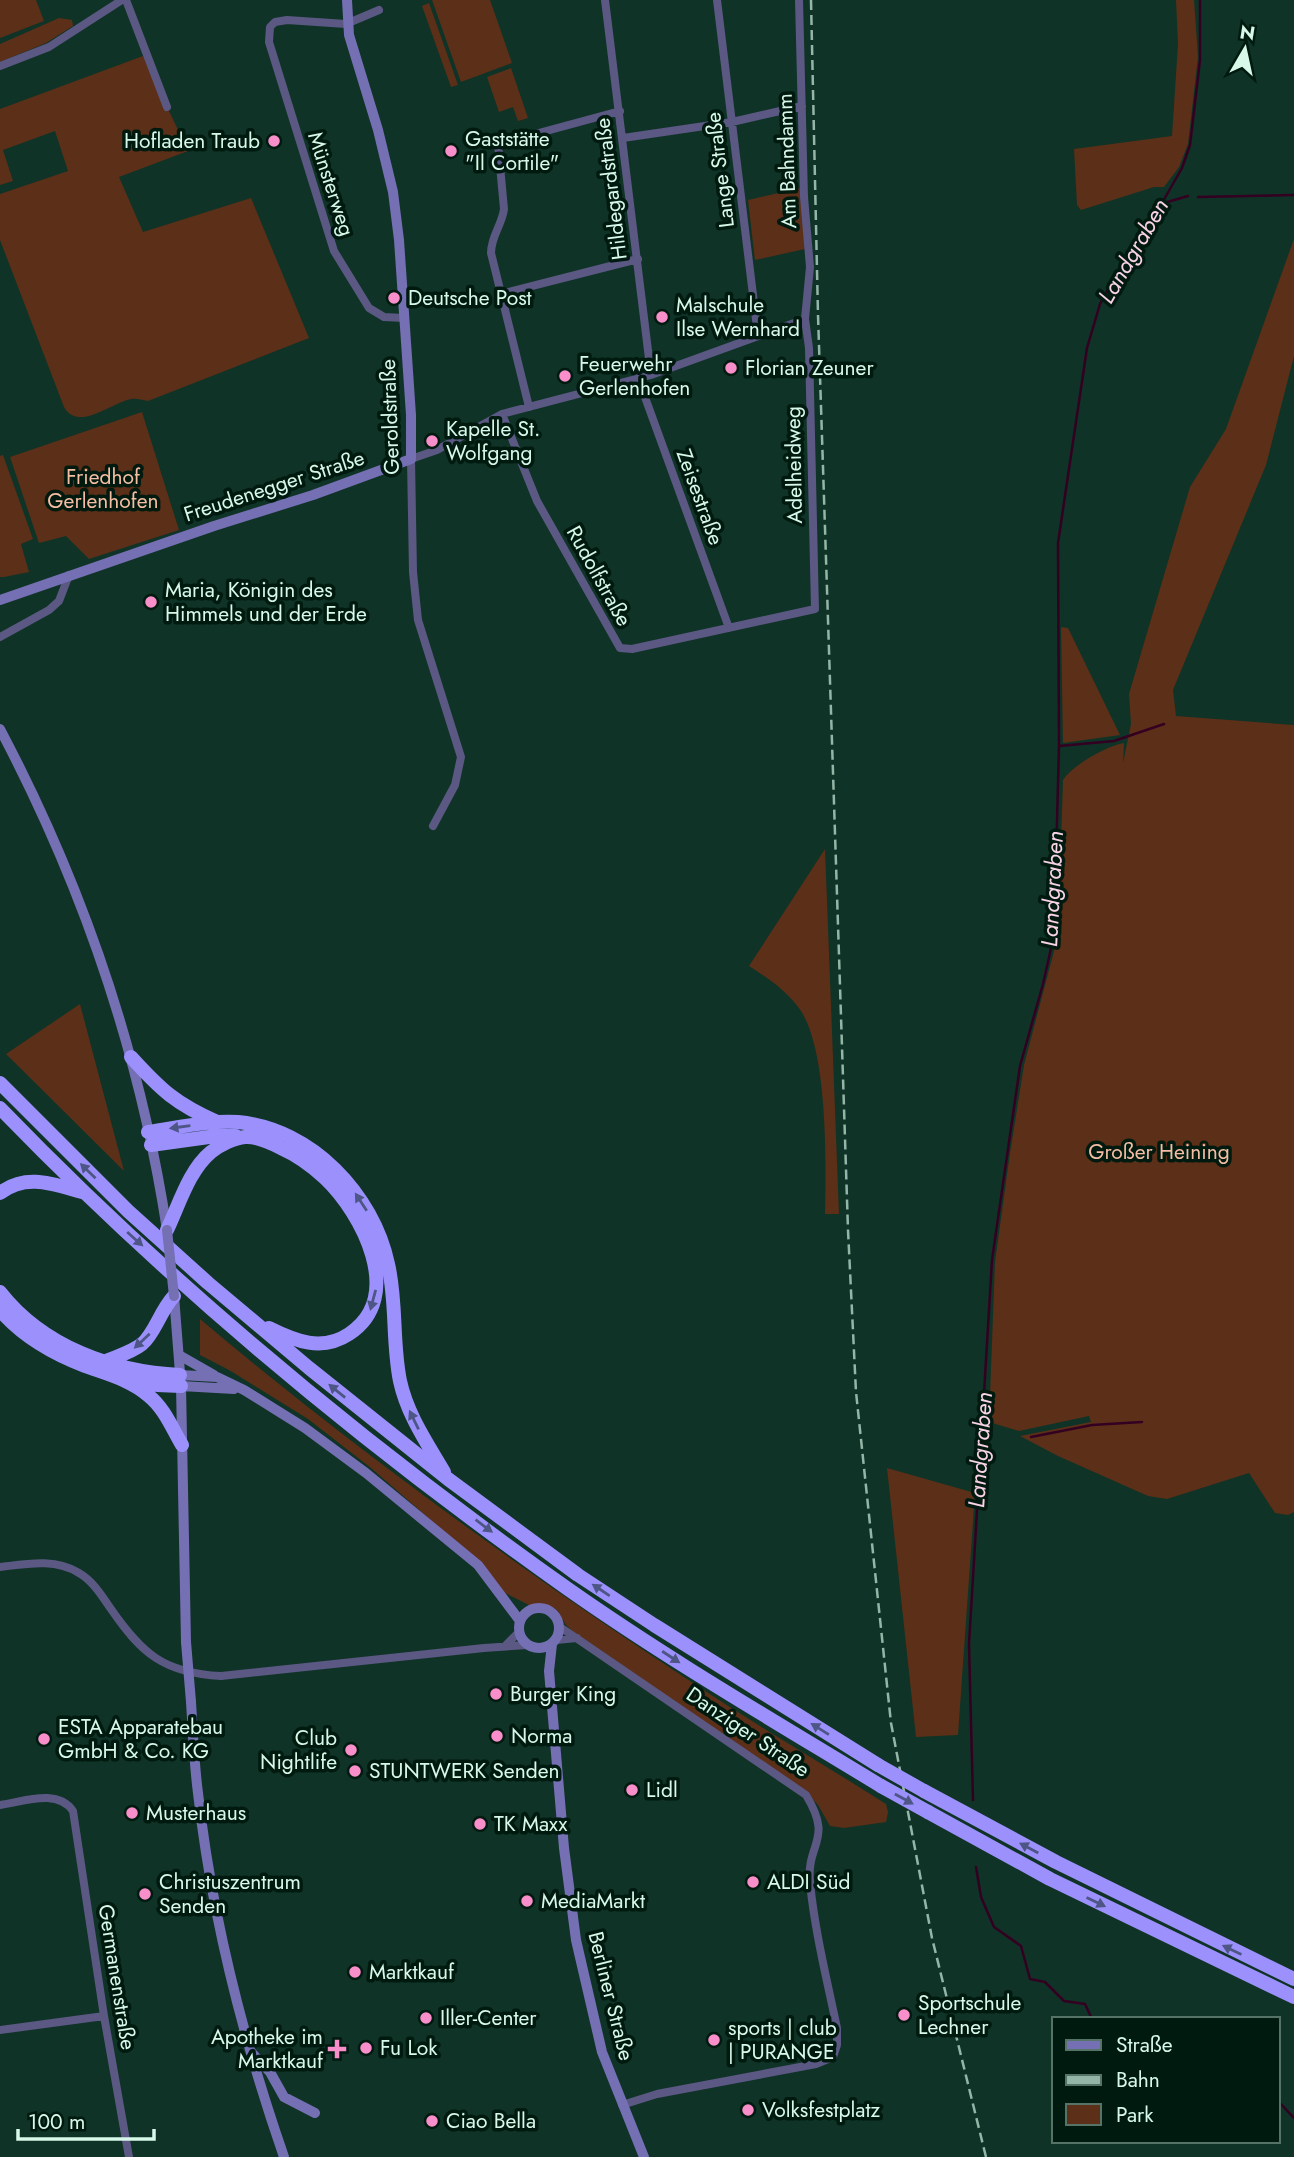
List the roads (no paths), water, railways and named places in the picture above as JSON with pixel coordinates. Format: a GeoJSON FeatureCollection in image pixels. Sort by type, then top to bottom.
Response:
{"type":"FeatureCollection","features":[{"type":"Feature","properties":{"kind":"highway"},"geometry":{"type":"LineString","coordinates":[[131,1057],[178,1103],[218,1122]]}},
{"type":"Feature","properties":{"kind":"highway"},"geometry":{"type":"LineString","coordinates":[[0,1083],[128,1211],[247,1317],[448,1479],[578,1575],[878,1765],[924,1791],[1056,1862],[1294,1979]]}},
{"type":"Feature","properties":{"kind":"highway"},"geometry":{"type":"LineString","coordinates":[[0,1108],[85,1193],[237,1331],[429,1486],[568,1589],[712,1683],[881,1786],[1050,1879],[1294,1997]]}},
{"type":"Feature","properties":{"kind":"highway"},"geometry":{"type":"LineString","coordinates":[[149,1138],[218,1122],[261,1126],[285,1134],[321,1158],[359,1197],[374,1221],[389,1266],[400,1382],[408,1407],[448,1479]]}},
{"type":"Feature","properties":{"kind":"highway"},"geometry":{"type":"LineString","coordinates":[[149,1138],[216,1136],[259,1139],[291,1153],[324,1177],[350,1207],[367,1239],[376,1272],[376,1288],[370,1312],[356,1330],[332,1342],[320,1344],[296,1341],[247,1317]]}},
{"type":"Feature","properties":{"kind":"highway"},"geometry":{"type":"LineString","coordinates":[[167,1230],[202,1161],[212,1151],[246,1137]]}},
{"type":"Feature","properties":{"kind":"highway"},"geometry":{"type":"LineString","coordinates":[[0,1193],[8,1187],[29,1181],[54,1184],[85,1193]]}},
{"type":"Feature","properties":{"kind":"highway"},"geometry":{"type":"LineString","coordinates":[[0,1292],[46,1335],[108,1368],[149,1395],[182,1445]]}},
{"type":"Feature","properties":{"kind":"highway"},"geometry":{"type":"LineString","coordinates":[[108,1368],[142,1344],[171,1306]]}},
{"type":"Feature","properties":{"kind":"highway"},"geometry":{"type":"LineString","coordinates":[[0,1310],[8,1320],[59,1356],[108,1368],[157,1385],[181,1380]]}},
{"type":"Feature","properties":{"kind":"street"},"geometry":{"type":"LineString","coordinates":[[0,66],[49,47],[124,0],[167,107]]}},
{"type":"Feature","properties":{"kind":"street","name":"Geroldstraße"},"geometry":{"type":"LineString","coordinates":[[347,0],[346,24],[378,130],[393,192],[399,240],[411,415],[413,572],[417,612],[461,757],[455,785],[433,826]]}},
{"type":"Feature","properties":{"kind":"street","name":"Hildegardstraße"},"geometry":{"type":"LineString","coordinates":[[605,0],[650,375]]}},
{"type":"Feature","properties":{"kind":"street","name":"Lange Straße"},"geometry":{"type":"LineString","coordinates":[[717,0],[758,337]]}},
{"type":"Feature","properties":{"kind":"street","name":"Am Bahndamm"},"geometry":{"type":"LineString","coordinates":[[799,0],[806,229],[810,267],[805,319]]}},
{"type":"Feature","properties":{"kind":"street"},"geometry":{"type":"LineString","coordinates":[[346,24],[379,10]]}},
{"type":"Feature","properties":{"kind":"street","name":"Münsterweg"},"geometry":{"type":"LineString","coordinates":[[346,24],[280,20],[270,27],[269,42],[334,251],[369,308],[384,317],[404,318]]}},
{"type":"Feature","properties":{"kind":"street"},"geometry":{"type":"LineString","coordinates":[[623,138],[732,122],[802,106]]}},
{"type":"Feature","properties":{"kind":"street"},"geometry":{"type":"LineString","coordinates":[[529,407],[491,253],[493,237],[503,217],[504,208],[498,144],[620,111]]}},
{"type":"Feature","properties":{"kind":"street"},"geometry":{"type":"LineString","coordinates":[[500,294],[638,259]]}},
{"type":"Feature","properties":{"kind":"street"},"geometry":{"type":"LineString","coordinates":[[411,459],[437,450],[502,414],[650,375],[805,319]]}},
{"type":"Feature","properties":{"kind":"street","name":"Adelheidweg"},"geometry":{"type":"LineString","coordinates":[[805,319],[809,348],[815,610]]}},
{"type":"Feature","properties":{"kind":"street","name":"Zeisestraße"},"geometry":{"type":"LineString","coordinates":[[638,378],[729,628]]}},
{"type":"Feature","properties":{"kind":"street","name":"Rudolfstraße"},"geometry":{"type":"LineString","coordinates":[[502,414],[537,501],[618,645],[630,650],[815,610]]}},
{"type":"Feature","properties":{"kind":"street","name":"Freudenegger Straße"},"geometry":{"type":"LineString","coordinates":[[0,600],[313,495],[411,459]]}},
{"type":"Feature","properties":{"kind":"street"},"geometry":{"type":"LineString","coordinates":[[0,637],[49,610],[59,601],[69,575]]}},
{"type":"Feature","properties":{"kind":"street"},"geometry":{"type":"LineString","coordinates":[[0,729],[34,793],[81,902],[114,996],[131,1057],[161,1195],[167,1230],[171,1306],[181,1380],[186,1642],[198,1793],[223,1942],[249,2050],[284,2157]]}},
{"type":"Feature","properties":{"kind":"street"},"geometry":{"type":"LineString","coordinates":[[179,1355],[217,1377]]}},
{"type":"Feature","properties":{"kind":"street","name":"Danziger Straße"},"geometry":{"type":"LineString","coordinates":[[181,1380],[217,1377],[244,1390],[305,1428],[478,1565],[502,1595],[533,1647]]}},
{"type":"Feature","properties":{"kind":"street","name":"Danziger Straße"},"geometry":{"type":"LineString","coordinates":[[181,1380],[244,1390]]}},
{"type":"Feature","properties":{"kind":"street"},"geometry":{"type":"LineString","coordinates":[[0,1567],[51,1564],[79,1572],[100,1593],[131,1637],[152,1657],[165,1664],[214,1675],[506,1645],[533,1647],[577,1637]]}},
{"type":"Feature","properties":{"kind":"street","name":"Danziger Straße"},"geometry":{"type":"LineString","coordinates":[[502,1595],[530,1609],[537,1607],[550,1610],[555,1614],[560,1627],[806,1795],[815,1809],[820,1825],[819,1840],[811,1860],[810,1882],[837,2028],[837,2045],[833,2057],[816,2064],[657,2094],[622,2105]]}},
{"type":"Feature","properties":{"kind":"street"},"geometry":{"type":"LineString","coordinates":[[506,1645],[530,1609]]}},
{"type":"Feature","properties":{"kind":"street"},"geometry":{"type":"LineString","coordinates":[[554,1642],[560,1627]]}},
{"type":"Feature","properties":{"kind":"street","name":"Berliner Straße"},"geometry":{"type":"LineString","coordinates":[[554,1642],[549,1671],[564,1847],[576,1940],[602,2052],[644,2157]]}},
{"type":"Feature","properties":{"kind":"street","name":"Berliner Straße"},"geometry":{"type":"LineString","coordinates":[[533,1647],[549,1671]]}},
{"type":"Feature","properties":{"kind":"street","name":"Germanenstraße"},"geometry":{"type":"LineString","coordinates":[[0,1805],[47,1798],[61,1799],[73,1811],[104,2016],[129,2157]]}},
{"type":"Feature","properties":{"kind":"street"},"geometry":{"type":"LineString","coordinates":[[0,2030],[104,2016]]}},
{"type":"Feature","properties":{"kind":"street"},"geometry":{"type":"LineString","coordinates":[[249,2050],[270,2072],[284,2097],[315,2113]]}},
{"type":"Feature","properties":{"kind":"waterway","name":"Landgraben"},"geometry":{"type":"LineString","coordinates":[[973,1800],[969,1644],[992,1260],[1020,1066],[1054,935],[1059,746],[1058,543],[1087,348],[1100,304],[1122,263],[1182,168],[1190,145],[1200,60],[1200,0]]}},
{"type":"Feature","properties":{"kind":"waterway"},"geometry":{"type":"LineString","coordinates":[[1198,197],[1294,195]]}},
{"type":"Feature","properties":{"kind":"waterway"},"geometry":{"type":"LineString","coordinates":[[1164,203],[1188,196]]}},
{"type":"Feature","properties":{"kind":"waterway"},"geometry":{"type":"LineString","coordinates":[[1059,746],[1114,741],[1164,724]]}},
{"type":"Feature","properties":{"kind":"waterway"},"geometry":{"type":"LineString","coordinates":[[1031,1437],[1092,1425],[1142,1422]]}},
{"type":"Feature","properties":{"kind":"waterway","name":"Landgraben"},"geometry":{"type":"LineString","coordinates":[[976,1867],[981,1897],[994,1927],[1021,1946],[1030,1979],[1045,1982],[1064,2001],[1085,2004],[1091,2017]]}},
{"type":"Feature","properties":{"kind":"waterway","name":"Landgraben"},"geometry":{"type":"LineString","coordinates":[[1280,2103],[1294,2118]]}},
{"type":"Feature","properties":{"kind":"railway"},"geometry":{"type":"LineString","coordinates":[[811,0],[818,315],[848,1230],[856,1392],[891,1723],[932,1938],[986,2157]]}},
{"type":"Feature","properties":{"kind":"place","name":"Hofladen Traub"},"geometry":{"type":"Point","coordinates":[274,141]}},
{"type":"Feature","properties":{"kind":"place","name":"Gaststätte \"Il Cortile\""},"geometry":{"type":"Point","coordinates":[451,151]}},
{"type":"Feature","properties":{"kind":"place","name":"Deutsche Post"},"geometry":{"type":"Point","coordinates":[394,298]}},
{"type":"Feature","properties":{"kind":"place","name":"Malschule Ilse Wernhard"},"geometry":{"type":"Point","coordinates":[662,317]}},
{"type":"Feature","properties":{"kind":"place","name":"Florian Zeuner"},"geometry":{"type":"Point","coordinates":[731,368]}},
{"type":"Feature","properties":{"kind":"place","name":"Feuerwehr Gerlenhofen"},"geometry":{"type":"Point","coordinates":[565,376]}},
{"type":"Feature","properties":{"kind":"place","name":"Kapelle St. Wolfgang"},"geometry":{"type":"Point","coordinates":[432,441]}},
{"type":"Feature","properties":{"kind":"place","name":"Maria, Königin des Himmels und der Erde"},"geometry":{"type":"Point","coordinates":[151,602]}},
{"type":"Feature","properties":{"kind":"place","name":"Burger King"},"geometry":{"type":"Point","coordinates":[496,1694]}},
{"type":"Feature","properties":{"kind":"place","name":"Norma"},"geometry":{"type":"Point","coordinates":[497,1736]}},
{"type":"Feature","properties":{"kind":"place","name":"ESTA Apparatebau GmbH & Co. KG"},"geometry":{"type":"Point","coordinates":[44,1739]}},
{"type":"Feature","properties":{"kind":"place","name":"Club Nightlife"},"geometry":{"type":"Point","coordinates":[351,1750]}},
{"type":"Feature","properties":{"kind":"place","name":"STUNTWERK Senden"},"geometry":{"type":"Point","coordinates":[355,1771]}},
{"type":"Feature","properties":{"kind":"place","name":"Lidl"},"geometry":{"type":"Point","coordinates":[632,1790]}},
{"type":"Feature","properties":{"kind":"place","name":"Musterhaus"},"geometry":{"type":"Point","coordinates":[132,1813]}},
{"type":"Feature","properties":{"kind":"place","name":"TK Maxx"},"geometry":{"type":"Point","coordinates":[480,1824]}},
{"type":"Feature","properties":{"kind":"place","name":"ALDI Süd"},"geometry":{"type":"Point","coordinates":[753,1882]}},
{"type":"Feature","properties":{"kind":"place","name":"Christuszentrum Senden"},"geometry":{"type":"Point","coordinates":[145,1894]}},
{"type":"Feature","properties":{"kind":"place","name":"MediaMarkt"},"geometry":{"type":"Point","coordinates":[527,1901]}},
{"type":"Feature","properties":{"kind":"place","name":"Marktkauf"},"geometry":{"type":"Point","coordinates":[355,1972]}},
{"type":"Feature","properties":{"kind":"place","name":"Sportschule Lechner"},"geometry":{"type":"Point","coordinates":[904,2015]}},
{"type":"Feature","properties":{"kind":"place","name":"Iller-Center"},"geometry":{"type":"Point","coordinates":[426,2018]}},
{"type":"Feature","properties":{"kind":"place","name":"sports | club | PURANGE"},"geometry":{"type":"Point","coordinates":[714,2040]}},
{"type":"Feature","properties":{"kind":"place","name":"Fu Lok"},"geometry":{"type":"Point","coordinates":[366,2048]}},
{"type":"Feature","properties":{"kind":"place","name":"Apotheke im Marktkauf"},"geometry":{"type":"Point","coordinates":[337,2049]}},
{"type":"Feature","properties":{"kind":"place","name":"Volksfestplatz"},"geometry":{"type":"Point","coordinates":[748,2110]}},
{"type":"Feature","properties":{"kind":"place","name":"Ciao Bella"},"geometry":{"type":"Point","coordinates":[432,2121]}},
{"type":"Feature","properties":{"kind":"park label","name":"Friedhof Gerlenhofen"},"geometry":{"type":"Point","coordinates":[103,489]}},
{"type":"Feature","properties":{"kind":"park label","name":"Großer Heining"},"geometry":{"type":"Point","coordinates":[1159,1152]}}]}
